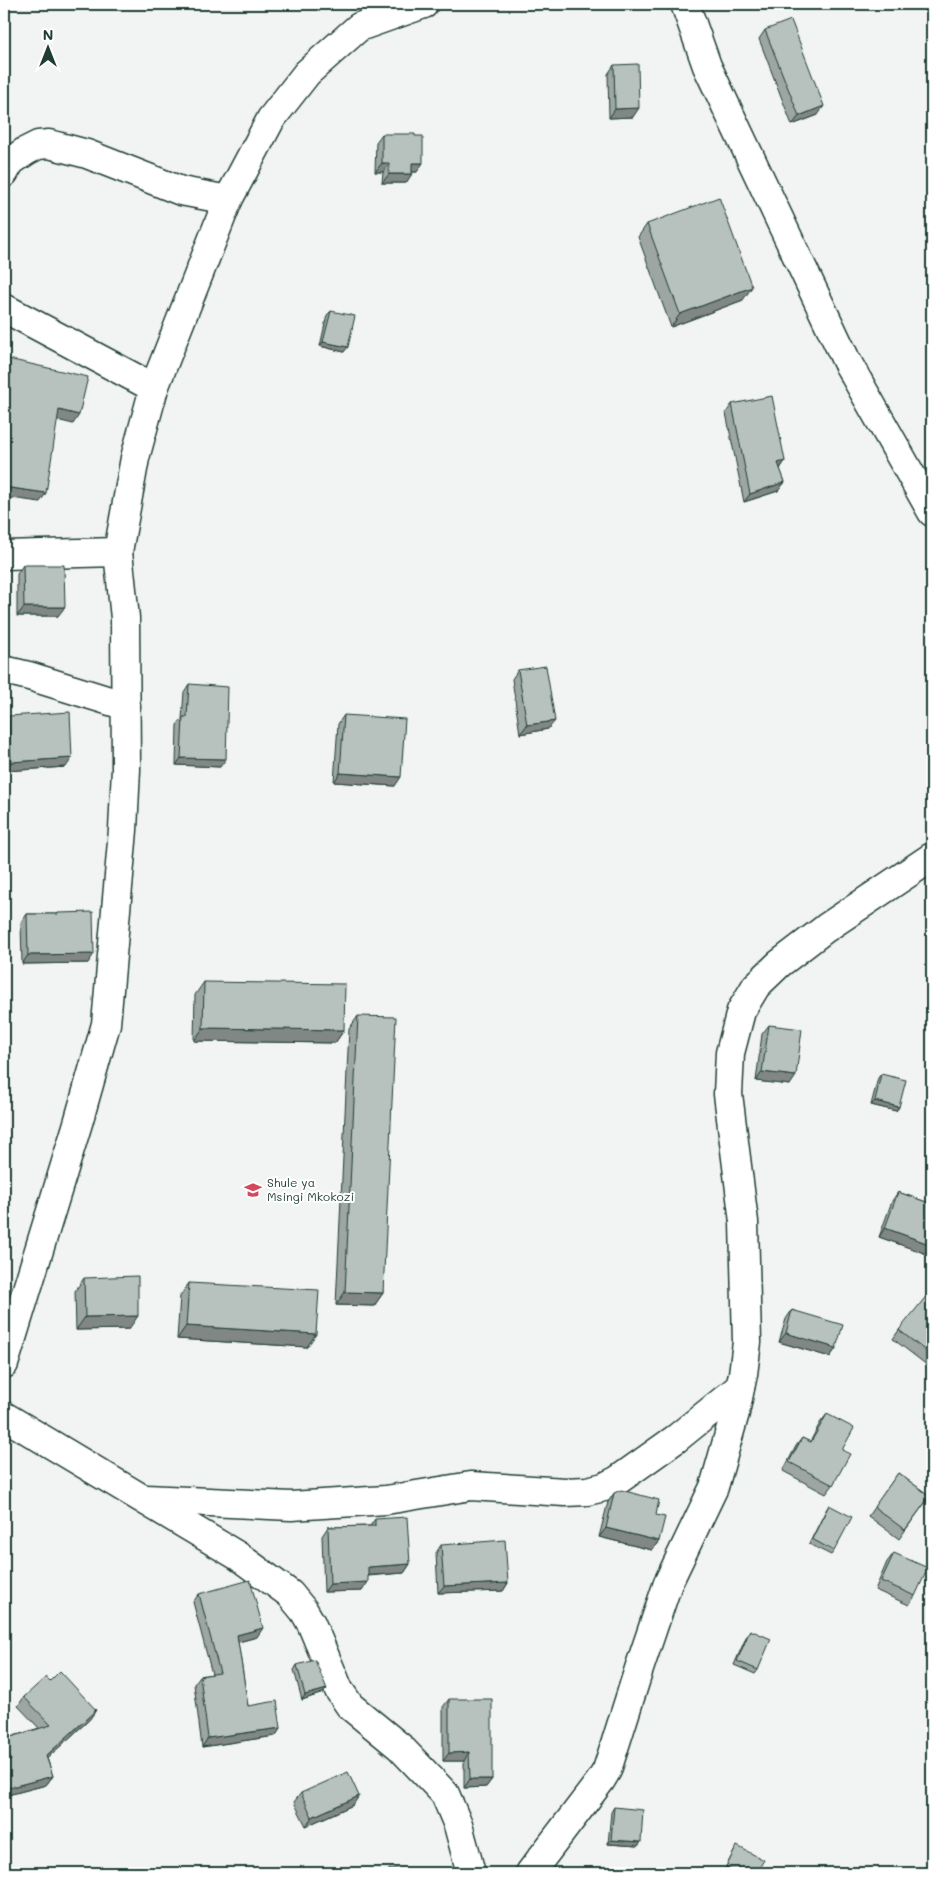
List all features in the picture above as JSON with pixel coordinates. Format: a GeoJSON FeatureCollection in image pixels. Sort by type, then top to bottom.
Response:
{"type":"FeatureCollection","features":[{"type":"Feature","properties":{"kind":"street"},"geometry":{"type":"LineString","coordinates":[[4,1364],[78,1123],[106,1024],[123,830],[126,769],[125,618],[118,552],[134,458],[154,388],[228,200],[271,119],[307,73],[360,27],[424,4]]}},
{"type":"Feature","properties":{"kind":"street"},"geometry":{"type":"LineString","coordinates":[[686,4],[707,66],[846,360],[932,512]]}},
{"type":"Feature","properties":{"kind":"street"},"geometry":{"type":"LineString","coordinates":[[4,173],[11,161],[26,151],[38,145],[49,144],[87,154],[181,191],[228,200]]}},
{"type":"Feature","properties":{"kind":"street"},"geometry":{"type":"LineString","coordinates":[[4,308],[154,388]]}},
{"type":"Feature","properties":{"kind":"street"},"geometry":{"type":"LineString","coordinates":[[4,555],[118,552]]}},
{"type":"Feature","properties":{"kind":"street"},"geometry":{"type":"LineString","coordinates":[[4,670],[126,706]]}},
{"type":"Feature","properties":{"kind":"street"},"geometry":{"type":"LineString","coordinates":[[530,1873],[607,1770],[668,1583],[714,1487],[735,1414],[747,1342],[744,1222],[728,1094],[730,1053],[741,1011],[756,986],[779,964],[826,928],[932,857]]}},
{"type":"Feature","properties":{"kind":"street"},"geometry":{"type":"LineString","coordinates":[[142,1498],[291,1506],[386,1500],[471,1486],[566,1492],[587,1491],[604,1487],[618,1480],[677,1438],[740,1387]]}},
{"type":"Feature","properties":{"kind":"street"},"geometry":{"type":"LineString","coordinates":[[4,1416],[238,1556],[290,1594],[304,1611],[339,1690],[350,1706],[400,1747],[445,1794],[458,1825],[471,1873]]}},
{"type":"Feature","properties":{"kind":"building"},"geometry":{"type":"Polygon","coordinates":[[[791,20],[824,106],[799,116],[765,30],[791,20]]]}},
{"type":"Feature","properties":{"kind":"building"},"geometry":{"type":"Polygon","coordinates":[[[638,64],[639,108],[615,109],[614,65],[638,64]]]}},
{"type":"Feature","properties":{"kind":"building"},"geometry":{"type":"Polygon","coordinates":[[[382,134],[415,134],[415,136],[423,136],[423,163],[412,163],[412,174],[389,174],[389,163],[382,163],[382,134]]]}},
{"type":"Feature","properties":{"kind":"building"},"geometry":{"type":"Polygon","coordinates":[[[719,197],[752,287],[680,314],[647,224],[719,197]]]}},
{"type":"Feature","properties":{"kind":"building"},"geometry":{"type":"Polygon","coordinates":[[[331,311],[355,316],[348,347],[323,342],[331,311]]]}},
{"type":"Feature","properties":{"kind":"building"},"geometry":{"type":"Polygon","coordinates":[[[4,358],[88,377],[79,415],[59,410],[46,493],[4,487],[4,358]]]}},
{"type":"Feature","properties":{"kind":"building"},"geometry":{"type":"Polygon","coordinates":[[[772,396],[785,461],[778,463],[785,482],[750,494],[732,404],[772,396]]]}},
{"type":"Feature","properties":{"kind":"building"},"geometry":{"type":"Polygon","coordinates":[[[23,565],[64,565],[65,607],[24,607],[23,565]]]}},
{"type":"Feature","properties":{"kind":"building"},"geometry":{"type":"Polygon","coordinates":[[[546,666],[555,721],[527,725],[518,670],[546,666]]]}},
{"type":"Feature","properties":{"kind":"building"},"geometry":{"type":"Polygon","coordinates":[[[189,684],[228,687],[226,759],[181,758],[183,717],[187,717],[189,684]]]}},
{"type":"Feature","properties":{"kind":"building"},"geometry":{"type":"Polygon","coordinates":[[[70,712],[72,758],[11,762],[9,716],[70,712]]]}},
{"type":"Feature","properties":{"kind":"building"},"geometry":{"type":"Polygon","coordinates":[[[344,715],[405,719],[401,777],[340,773],[344,715]]]}},
{"type":"Feature","properties":{"kind":"building"},"geometry":{"type":"Polygon","coordinates":[[[93,912],[94,954],[28,955],[27,914],[93,912]]]}},
{"type":"Feature","properties":{"kind":"building"},"geometry":{"type":"Polygon","coordinates":[[[204,982],[345,984],[344,1030],[203,1028],[204,982]]]}},
{"type":"Feature","properties":{"kind":"building"},"geometry":{"type":"Polygon","coordinates":[[[358,1016],[396,1017],[383,1293],[345,1292],[358,1016]]]}},
{"type":"Feature","properties":{"kind":"building"},"geometry":{"type":"Polygon","coordinates":[[[769,1025],[802,1029],[796,1076],[762,1072],[769,1025]]]}},
{"type":"Feature","properties":{"kind":"building"},"geometry":{"type":"Polygon","coordinates":[[[881,1074],[906,1080],[899,1107],[875,1101],[881,1074]]]}},
{"type":"Feature","properties":{"kind":"building"},"geometry":{"type":"Polygon","coordinates":[[[898,1192],[932,1204],[932,1245],[885,1228],[898,1192]]]}},
{"type":"Feature","properties":{"kind":"building"},"geometry":{"type":"Polygon","coordinates":[[[138,1276],[138,1316],[85,1317],[84,1278],[138,1276]]]}},
{"type":"Feature","properties":{"kind":"building"},"geometry":{"type":"Polygon","coordinates":[[[189,1283],[319,1290],[316,1334],[186,1326],[189,1283]]]}},
{"type":"Feature","properties":{"kind":"building"},"geometry":{"type":"Polygon","coordinates":[[[928,1294],[932,1297],[932,1356],[899,1330],[928,1294]]]}},
{"type":"Feature","properties":{"kind":"building"},"geometry":{"type":"Polygon","coordinates":[[[792,1310],[843,1325],[836,1348],[786,1333],[792,1310]]]}},
{"type":"Feature","properties":{"kind":"building"},"geometry":{"type":"Polygon","coordinates":[[[827,1414],[854,1428],[842,1450],[850,1454],[833,1485],[789,1462],[802,1438],[811,1442],[827,1414]]]}},
{"type":"Feature","properties":{"kind":"building"},"geometry":{"type":"Polygon","coordinates":[[[898,1473],[930,1496],[905,1530],[874,1507],[898,1473]]]}},
{"type":"Feature","properties":{"kind":"building"},"geometry":{"type":"Polygon","coordinates":[[[621,1490],[659,1500],[656,1515],[665,1517],[659,1541],[606,1528],[614,1493],[621,1490]]]}},
{"type":"Feature","properties":{"kind":"building"},"geometry":{"type":"Polygon","coordinates":[[[829,1505],[852,1517],[834,1551],[812,1539],[829,1505]]]}},
{"type":"Feature","properties":{"kind":"building"},"geometry":{"type":"Polygon","coordinates":[[[407,1517],[410,1564],[368,1567],[368,1582],[330,1584],[328,1527],[375,1526],[375,1519],[407,1517]]]}},
{"type":"Feature","properties":{"kind":"building"},"geometry":{"type":"Polygon","coordinates":[[[505,1540],[508,1583],[444,1586],[441,1545],[505,1540]]]}},
{"type":"Feature","properties":{"kind":"building"},"geometry":{"type":"Polygon","coordinates":[[[894,1553],[928,1568],[915,1596],[881,1581],[894,1553]]]}},
{"type":"Feature","properties":{"kind":"building"},"geometry":{"type":"Polygon","coordinates":[[[250,1580],[263,1628],[237,1635],[248,1706],[277,1701],[281,1728],[208,1738],[200,1676],[220,1673],[199,1594],[250,1580]]]}},
{"type":"Feature","properties":{"kind":"building"},"geometry":{"type":"Polygon","coordinates":[[[750,1630],[771,1639],[758,1670],[737,1661],[750,1630]]]}},
{"type":"Feature","properties":{"kind":"building"},"geometry":{"type":"Polygon","coordinates":[[[315,1660],[327,1689],[305,1695],[297,1665],[315,1660]]]}},
{"type":"Feature","properties":{"kind":"building"},"geometry":{"type":"Polygon","coordinates":[[[60,1671],[96,1710],[46,1756],[53,1776],[4,1789],[4,1762],[11,1760],[4,1739],[51,1725],[24,1697],[46,1677],[50,1681],[60,1671]]]}},
{"type":"Feature","properties":{"kind":"building"},"geometry":{"type":"Polygon","coordinates":[[[449,1699],[492,1699],[492,1779],[470,1779],[469,1752],[449,1753],[449,1699]]]}},
{"type":"Feature","properties":{"kind":"building"},"geometry":{"type":"Polygon","coordinates":[[[348,1772],[359,1796],[312,1817],[301,1793],[348,1772]]]}},
{"type":"Feature","properties":{"kind":"building"},"geometry":{"type":"Polygon","coordinates":[[[614,1807],[643,1810],[641,1842],[611,1840],[614,1807]]]}},
{"type":"Feature","properties":{"kind":"building"},"geometry":{"type":"Polygon","coordinates":[[[737,1846],[764,1860],[756,1873],[737,1873],[726,1867],[737,1846]]]}},
{"type":"Feature","properties":{"kind":"building"},"geometry":{"type":"Polygon","coordinates":[[[389,1869],[447,1870],[447,1873],[389,1873],[389,1869]]]}},
{"type":"Feature","properties":{"kind":"place","name":"Shule ya Msingi Mkokozi"},"geometry":{"type":"Point","coordinates":[253,1190]}}]}
